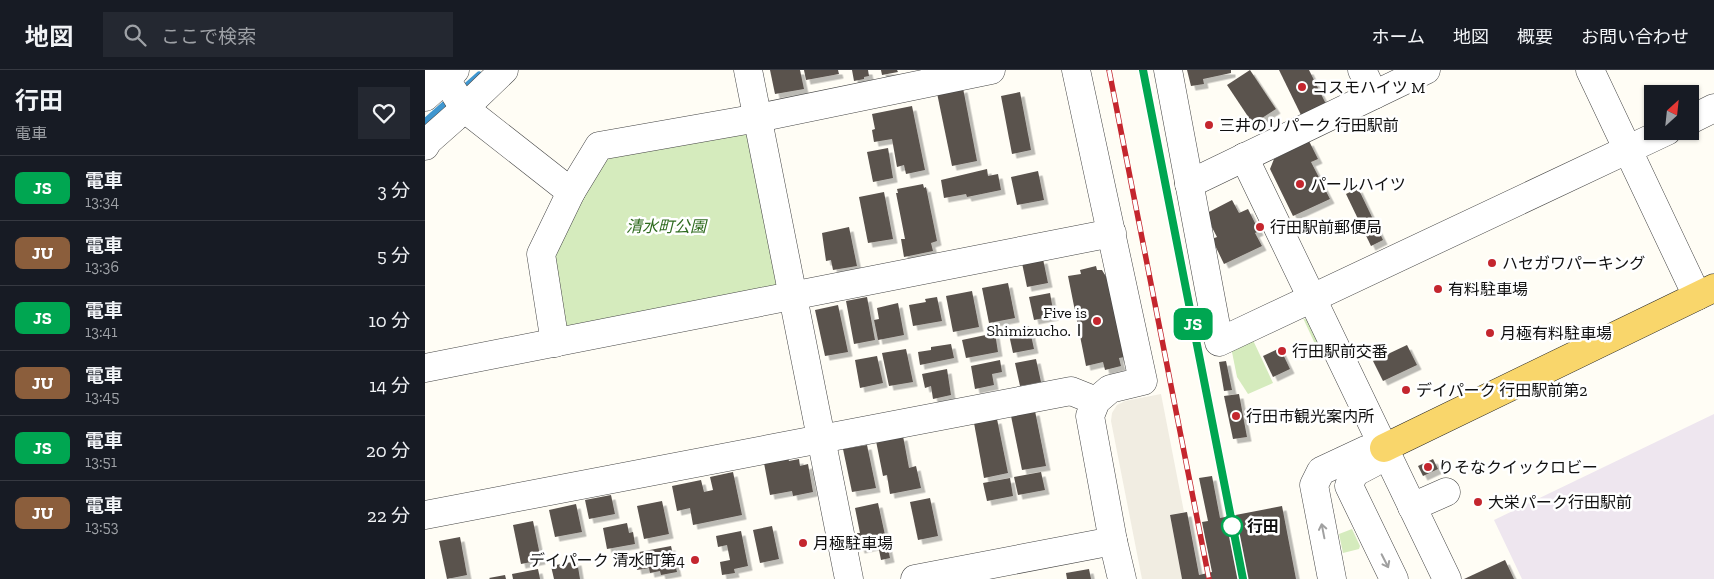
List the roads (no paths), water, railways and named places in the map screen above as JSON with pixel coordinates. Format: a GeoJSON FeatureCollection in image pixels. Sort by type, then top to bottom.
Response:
{"type":"FeatureCollection","features":[{"type":"Feature","properties":{"kind":"main road"},"geometry":{"type":"LineString","coordinates":[[1384,448],[1705,292]]}},
{"type":"Feature","properties":{"kind":"street"},"geometry":{"type":"LineString","coordinates":[[425,146],[428,141],[504,70]]}},
{"type":"Feature","properties":{"kind":"street"},"geometry":{"type":"LineString","coordinates":[[748,70],[849,579]]}},
{"type":"Feature","properties":{"kind":"street"},"geometry":{"type":"LineString","coordinates":[[555,343],[541,254],[571,192],[599,146],[758,118],[991,70]]}},
{"type":"Feature","properties":{"kind":"street"},"geometry":{"type":"LineString","coordinates":[[1076,70],[1143,381],[1110,389],[1096,401],[1090,416],[1122,579]]}},
{"type":"Feature","properties":{"kind":"street"},"geometry":{"type":"LineString","coordinates":[[1169,70],[1219,342],[1649,140]]}},
{"type":"Feature","properties":{"kind":"street"},"geometry":{"type":"LineString","coordinates":[[1362,70],[1375,95]]}},
{"type":"Feature","properties":{"kind":"street"},"geometry":{"type":"LineString","coordinates":[[1189,184],[1427,70]]}},
{"type":"Feature","properties":{"kind":"street"},"geometry":{"type":"LineString","coordinates":[[1590,70],[1628,151],[1705,292]]}},
{"type":"Feature","properties":{"kind":"street"},"geometry":{"type":"LineString","coordinates":[[425,97],[446,73],[464,108],[571,192]]}},
{"type":"Feature","properties":{"kind":"street"},"geometry":{"type":"LineString","coordinates":[[1699,116],[1714,108]]}},
{"type":"Feature","properties":{"kind":"street"},"geometry":{"type":"LineString","coordinates":[[1244,157],[1447,579]]}},
{"type":"Feature","properties":{"kind":"street"},"geometry":{"type":"LineString","coordinates":[[425,368],[1112,233]]}},
{"type":"Feature","properties":{"kind":"street"},"geometry":{"type":"LineString","coordinates":[[425,515],[1071,391],[1096,401]]}},
{"type":"Feature","properties":{"kind":"street"},"geometry":{"type":"LineString","coordinates":[[1333,579],[1314,485],[1321,471],[1366,450],[1384,448]]}},
{"type":"Feature","properties":{"kind":"street"},"geometry":{"type":"LineString","coordinates":[[1384,448],[1373,463],[1355,473],[1349,486],[1395,579]]}},
{"type":"Feature","properties":{"kind":"street"},"geometry":{"type":"LineString","coordinates":[[1412,508],[1446,492]]}},
{"type":"Feature","properties":{"kind":"street"},"geometry":{"type":"LineString","coordinates":[[915,579],[1113,540]]}},
{"type":"Feature","properties":{"kind":"waterway"},"geometry":{"type":"LineString","coordinates":[[461,91],[479,75]]}},
{"type":"Feature","properties":{"kind":"waterway"},"geometry":{"type":"LineString","coordinates":[[425,122],[452,98]]}},
{"type":"Feature","properties":{"kind":"railway"},"geometry":{"type":"LineString","coordinates":[[1109,70],[1209,579]]}},
{"type":"Feature","properties":{"kind":"railway"},"geometry":{"type":"LineString","coordinates":[[1143,70],[1243,579]]}},
{"type":"Feature","properties":{"kind":"train","name":"JS"},"geometry":{"type":"LineString","coordinates":[[1143,70],[1243,579]]}},
{"type":"Feature","properties":{"kind":"place","name":"コスモハイツ M"},"geometry":{"type":"Point","coordinates":[1302,87]}},
{"type":"Feature","properties":{"kind":"place","name":"三井のリパーク 行田駅前"},"geometry":{"type":"Point","coordinates":[1209,125]}},
{"type":"Feature","properties":{"kind":"place","name":"パールハイツ"},"geometry":{"type":"Point","coordinates":[1300,184]}},
{"type":"Feature","properties":{"kind":"place","name":"行田駅前郵便局"},"geometry":{"type":"Point","coordinates":[1260,227]}},
{"type":"Feature","properties":{"kind":"place","name":"ハセガワパーキング"},"geometry":{"type":"Point","coordinates":[1492,263]}},
{"type":"Feature","properties":{"kind":"place","name":"有料駐車場"},"geometry":{"type":"Point","coordinates":[1438,289]}},
{"type":"Feature","properties":{"kind":"place","name":"Five is Shimizucho.Ⅰ"},"geometry":{"type":"Point","coordinates":[1097,321]}},
{"type":"Feature","properties":{"kind":"place","name":"月極有料駐車場"},"geometry":{"type":"Point","coordinates":[1490,333]}},
{"type":"Feature","properties":{"kind":"place","name":"行田駅前交番"},"geometry":{"type":"Point","coordinates":[1282,351]}},
{"type":"Feature","properties":{"kind":"place","name":"デイパーク 行田駅前第2"},"geometry":{"type":"Point","coordinates":[1406,390]}},
{"type":"Feature","properties":{"kind":"place","name":"行田市観光案内所"},"geometry":{"type":"Point","coordinates":[1236,416]}},
{"type":"Feature","properties":{"kind":"place","name":"りそなクイックロビー"},"geometry":{"type":"Point","coordinates":[1428,467]}},
{"type":"Feature","properties":{"kind":"place","name":"大栄パーク行田駅前"},"geometry":{"type":"Point","coordinates":[1478,502]}},
{"type":"Feature","properties":{"kind":"place","name":"行田"},"geometry":{"type":"Point","coordinates":[1232,526]}},
{"type":"Feature","properties":{"kind":"place","name":"月極駐車場"},"geometry":{"type":"Point","coordinates":[803,543]}},
{"type":"Feature","properties":{"kind":"place","name":"デイパーク 清水町第4"},"geometry":{"type":"Point","coordinates":[695,560]}},
{"type":"Feature","properties":{"kind":"park label","name":"清水町公園"},"geometry":{"type":"Point","coordinates":[666,226]}}]}
